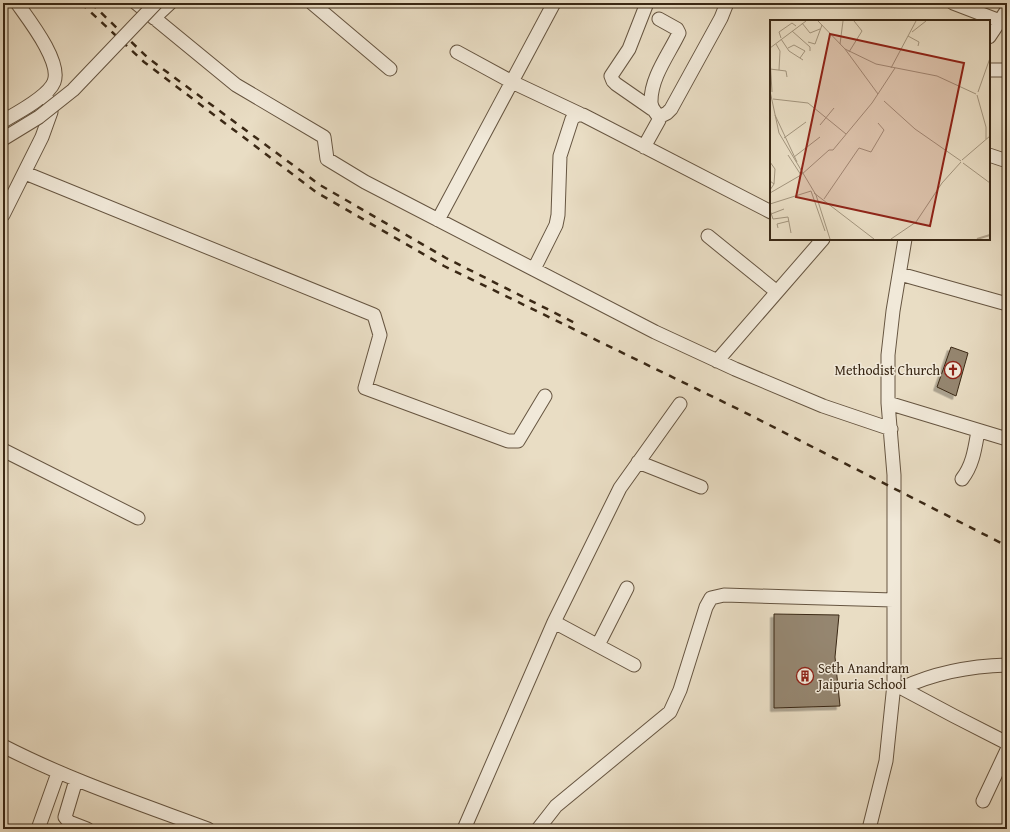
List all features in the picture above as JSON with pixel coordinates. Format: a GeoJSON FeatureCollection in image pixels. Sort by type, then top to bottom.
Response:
{"type":"FeatureCollection","features":[{"type":"Feature","properties":{"kind":"street"},"geometry":{"type":"LineString","coordinates":[[3,121],[46,94],[54,83],[56,74],[53,60],[17,3]]}},
{"type":"Feature","properties":{"kind":"street"},"geometry":{"type":"LineString","coordinates":[[136,3],[236,85],[324,137],[327,159],[365,182],[655,332],[717,361],[823,406],[891,429]]}},
{"type":"Feature","properties":{"kind":"street"},"geometry":{"type":"LineString","coordinates":[[3,139],[39,117],[73,90],[156,3]]}},
{"type":"Feature","properties":{"kind":"street"},"geometry":{"type":"LineString","coordinates":[[154,18],[170,3]]}},
{"type":"Feature","properties":{"kind":"street"},"geometry":{"type":"LineString","coordinates":[[312,3],[390,69]]}},
{"type":"Feature","properties":{"kind":"street"},"geometry":{"type":"LineString","coordinates":[[438,220],[554,3]]}},
{"type":"Feature","properties":{"kind":"street"},"geometry":{"type":"LineString","coordinates":[[647,3],[631,45],[611,76],[616,84],[656,113],[667,113],[671,109],[721,18],[727,3]]}},
{"type":"Feature","properties":{"kind":"street"},"geometry":{"type":"LineString","coordinates":[[953,3],[1000,21]]}},
{"type":"Feature","properties":{"kind":"street"},"geometry":{"type":"LineString","coordinates":[[990,36],[1007,10]]}},
{"type":"Feature","properties":{"kind":"street"},"geometry":{"type":"LineString","coordinates":[[644,147],[658,122],[651,100],[660,67],[680,33],[659,19]]}},
{"type":"Feature","properties":{"kind":"street"},"geometry":{"type":"LineString","coordinates":[[457,52],[512,82],[580,114],[770,211]]}},
{"type":"Feature","properties":{"kind":"street"},"geometry":{"type":"LineString","coordinates":[[990,70],[1007,70]]}},
{"type":"Feature","properties":{"kind":"street"},"geometry":{"type":"LineString","coordinates":[[3,215],[25,173],[49,119],[51,112],[46,94]]}},
{"type":"Feature","properties":{"kind":"street"},"geometry":{"type":"LineString","coordinates":[[534,270],[549,243],[556,225],[558,215],[560,156],[572,119],[580,114]]}},
{"type":"Feature","properties":{"kind":"street"},"geometry":{"type":"LineString","coordinates":[[990,155],[1007,161]]}},
{"type":"Feature","properties":{"kind":"street"},"geometry":{"type":"LineString","coordinates":[[25,173],[374,315],[380,335],[366,388],[508,441],[518,441],[545,396]]}},
{"type":"Feature","properties":{"kind":"street"},"geometry":{"type":"LineString","coordinates":[[708,236],[777,292]]}},
{"type":"Feature","properties":{"kind":"street"},"geometry":{"type":"LineString","coordinates":[[717,361],[822,240]]}},
{"type":"Feature","properties":{"kind":"street"},"geometry":{"type":"LineString","coordinates":[[869,829],[886,761],[898,686],[893,600],[894,509],[891,429],[888,402],[888,356],[893,311],[905,240]]}},
{"type":"Feature","properties":{"kind":"street"},"geometry":{"type":"LineString","coordinates":[[900,274],[1007,304]]}},
{"type":"Feature","properties":{"kind":"street"},"geometry":{"type":"LineString","coordinates":[[888,402],[1007,439]]}},
{"type":"Feature","properties":{"kind":"street"},"geometry":{"type":"LineString","coordinates":[[464,829],[554,622],[620,488],[680,404]]}},
{"type":"Feature","properties":{"kind":"street"},"geometry":{"type":"LineString","coordinates":[[962,480],[967,473],[974,456],[978,431]]}},
{"type":"Feature","properties":{"kind":"street"},"geometry":{"type":"LineString","coordinates":[[3,450],[138,518]]}},
{"type":"Feature","properties":{"kind":"street"},"geometry":{"type":"LineString","coordinates":[[638,462],[701,487]]}},
{"type":"Feature","properties":{"kind":"street"},"geometry":{"type":"LineString","coordinates":[[598,645],[627,588]]}},
{"type":"Feature","properties":{"kind":"street"},"geometry":{"type":"LineString","coordinates":[[538,829],[556,806],[670,712],[677,696],[706,607],[711,598],[724,595],[893,600]]}},
{"type":"Feature","properties":{"kind":"street"},"geometry":{"type":"LineString","coordinates":[[554,622],[634,665]]}},
{"type":"Feature","properties":{"kind":"street"},"geometry":{"type":"LineString","coordinates":[[898,686],[942,674],[1007,665]]}},
{"type":"Feature","properties":{"kind":"street"},"geometry":{"type":"LineString","coordinates":[[898,686],[1007,743]]}},
{"type":"Feature","properties":{"kind":"street"},"geometry":{"type":"LineString","coordinates":[[3,746],[58,773],[208,829]]}},
{"type":"Feature","properties":{"kind":"street"},"geometry":{"type":"LineString","coordinates":[[983,801],[1007,750]]}},
{"type":"Feature","properties":{"kind":"street"},"geometry":{"type":"LineString","coordinates":[[38,829],[58,773]]}},
{"type":"Feature","properties":{"kind":"street"},"geometry":{"type":"LineString","coordinates":[[76,780],[66,817],[69,822],[87,829]]}},
{"type":"Feature","properties":{"kind":"building","name":"Methodist Church"},"geometry":{"type":"Polygon","coordinates":[[[951,347],[968,353],[956,396],[937,387],[951,347]]]}},
{"type":"Feature","properties":{"kind":"building","name":"Seth Anandram Jaipuria School"},"geometry":{"type":"Polygon","coordinates":[[[774,614],[839,615],[835,657],[840,706],[774,708],[774,614]]]}},
{"type":"Feature","properties":{"kind":"railway"},"geometry":{"type":"LineString","coordinates":[[81,3],[144,62],[316,192],[444,266],[740,410],[1007,546]]}},
{"type":"Feature","properties":{"kind":"railway"},"geometry":{"type":"LineString","coordinates":[[91,3],[148,58],[320,185],[446,258],[575,323]]}},
{"type":"Feature","properties":{"kind":"place","name":"Methodist Church"},"geometry":{"type":"Point","coordinates":[953,370]}},
{"type":"Feature","properties":{"kind":"place","name":"Seth Anandram Jaipuria School"},"geometry":{"type":"Point","coordinates":[805,676]}}]}
